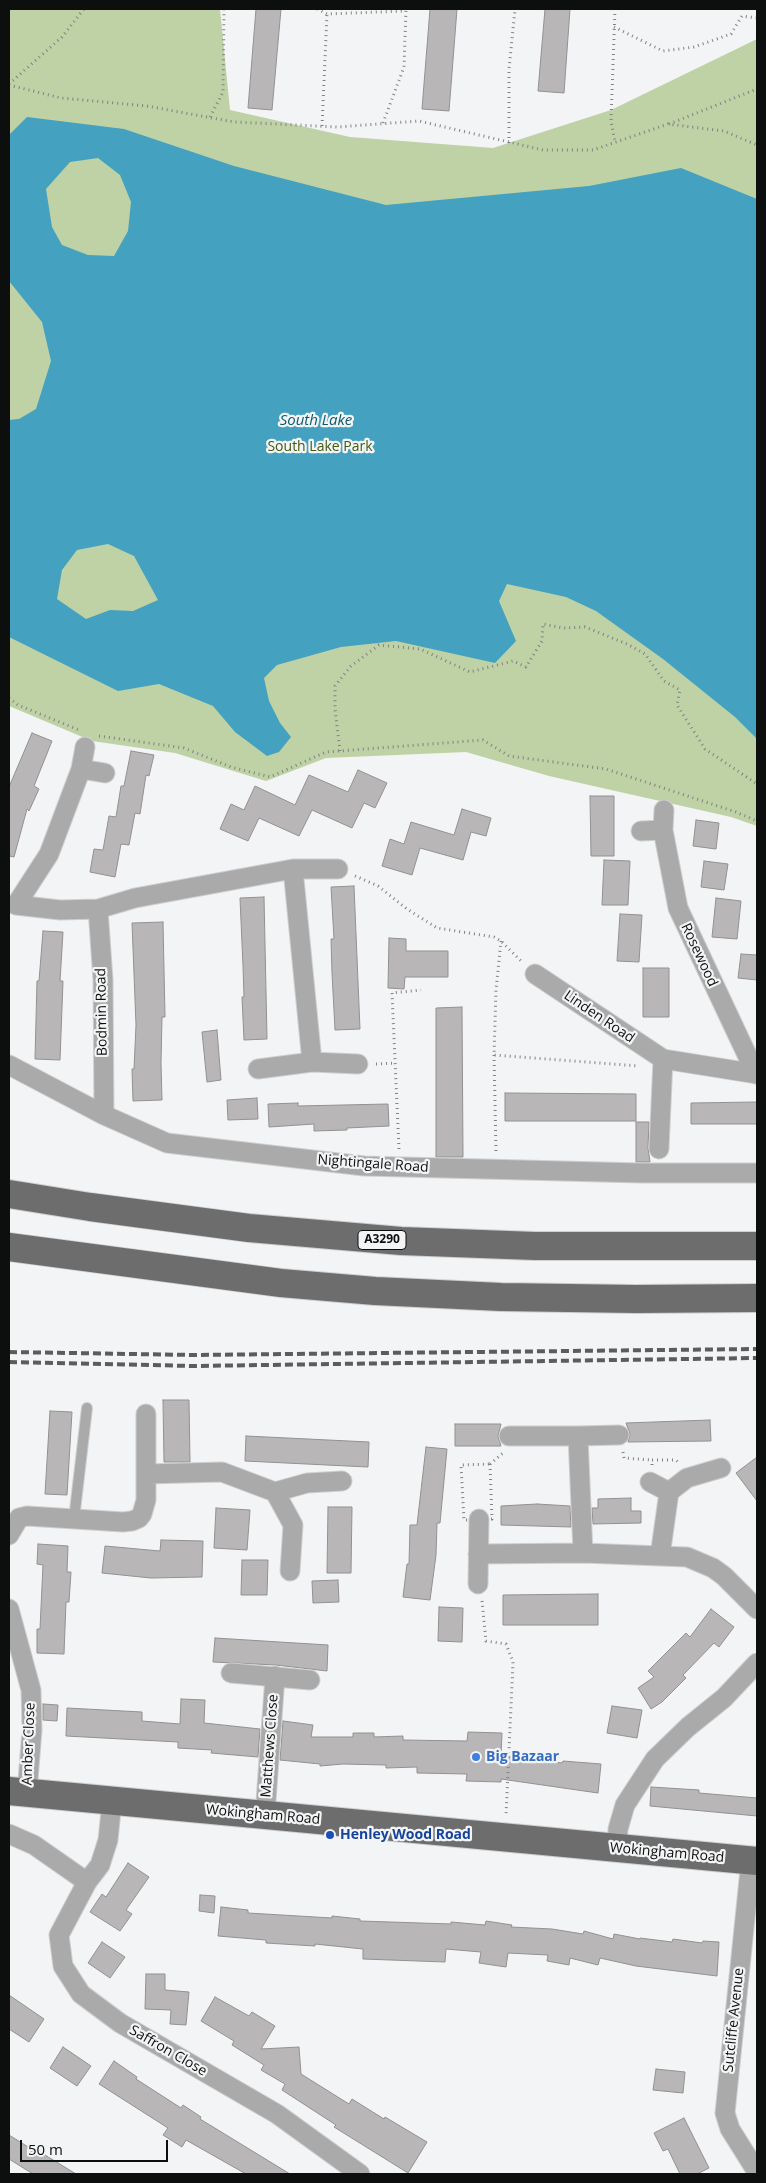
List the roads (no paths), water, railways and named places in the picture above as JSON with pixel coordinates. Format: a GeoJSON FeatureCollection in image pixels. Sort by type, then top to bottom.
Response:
{"type":"FeatureCollection","features":[{"type":"Feature","properties":{"kind":"main road","name":"A3290"},"geometry":{"type":"LineString","coordinates":[[9,1194],[90,1207],[249,1228],[401,1241],[535,1246],[757,1246]]}},
{"type":"Feature","properties":{"kind":"main road"},"geometry":{"type":"LineString","coordinates":[[9,1247],[281,1283],[376,1291],[501,1297],[636,1300],[757,1298]]}},
{"type":"Feature","properties":{"kind":"main road","name":"Wokingham Road"},"geometry":{"type":"LineString","coordinates":[[18,1792],[754,1861]]}},
{"type":"Feature","properties":{"kind":"street"},"geometry":{"type":"LineString","coordinates":[[12,905],[49,854],[81,769],[88,738]]}},
{"type":"Feature","properties":{"kind":"street"},"geometry":{"type":"LineString","coordinates":[[81,769],[105,773]]}},
{"type":"Feature","properties":{"kind":"street","name":"Rosewood"},"geometry":{"type":"LineString","coordinates":[[664,810],[662,830],[678,908],[756,1074]]}},
{"type":"Feature","properties":{"kind":"street"},"geometry":{"type":"LineString","coordinates":[[641,831],[662,830]]}},
{"type":"Feature","properties":{"kind":"street"},"geometry":{"type":"LineString","coordinates":[[12,905],[60,910],[98,909],[154,894],[293,869],[338,869]]}},
{"type":"Feature","properties":{"kind":"street"},"geometry":{"type":"LineString","coordinates":[[293,869],[312,1062]]}},
{"type":"Feature","properties":{"kind":"street","name":"Bodmin Road"},"geometry":{"type":"LineString","coordinates":[[98,909],[102,980],[104,1115]]}},
{"type":"Feature","properties":{"kind":"street","name":"Linden Road"},"geometry":{"type":"LineString","coordinates":[[535,974],[662,1063],[756,1074]]}},
{"type":"Feature","properties":{"kind":"street"},"geometry":{"type":"LineString","coordinates":[[258,1069],[312,1062],[358,1064]]}},
{"type":"Feature","properties":{"kind":"street"},"geometry":{"type":"LineString","coordinates":[[659,1149],[662,1063]]}},
{"type":"Feature","properties":{"kind":"street","name":"Nightingale Road"},"geometry":{"type":"LineString","coordinates":[[9,1065],[104,1115],[167,1143],[364,1166],[757,1173]]}},
{"type":"Feature","properties":{"kind":"street"},"geometry":{"type":"LineString","coordinates":[[9,1535],[19,1518],[39,1516],[124,1522],[139,1518],[146,1500],[146,1414]]}},
{"type":"Feature","properties":{"kind":"street"},"geometry":{"type":"LineString","coordinates":[[509,1436],[619,1435]]}},
{"type":"Feature","properties":{"kind":"street"},"geometry":{"type":"LineString","coordinates":[[578,1436],[583,1553]]}},
{"type":"Feature","properties":{"kind":"street"},"geometry":{"type":"LineString","coordinates":[[660,1556],[669,1492],[687,1478],[721,1468]]}},
{"type":"Feature","properties":{"kind":"street"},"geometry":{"type":"LineString","coordinates":[[146,1474],[222,1472],[275,1492],[307,1483],[342,1481]]}},
{"type":"Feature","properties":{"kind":"street"},"geometry":{"type":"LineString","coordinates":[[650,1482],[669,1492]]}},
{"type":"Feature","properties":{"kind":"street"},"geometry":{"type":"LineString","coordinates":[[275,1492],[293,1525],[290,1571]]}},
{"type":"Feature","properties":{"kind":"street"},"geometry":{"type":"LineString","coordinates":[[478,1584],[479,1519]]}},
{"type":"Feature","properties":{"kind":"street"},"geometry":{"type":"LineString","coordinates":[[478,1554],[583,1553],[686,1558],[713,1568],[724,1576],[757,1609]]}},
{"type":"Feature","properties":{"kind":"street","name":"Amber Close"},"geometry":{"type":"LineString","coordinates":[[9,1609],[31,1690],[32,1730],[18,1792]]}},
{"type":"Feature","properties":{"kind":"street"},"geometry":{"type":"LineString","coordinates":[[617,1849],[618,1829],[624,1805],[655,1759],[688,1727],[724,1698],[757,1663]]}},
{"type":"Feature","properties":{"kind":"street","name":"Matthews Close"},"geometry":{"type":"LineString","coordinates":[[231,1673],[310,1680]]}},
{"type":"Feature","properties":{"kind":"street","name":"Matthews Close"},"geometry":{"type":"LineString","coordinates":[[265,1815],[275,1676]]}},
{"type":"Feature","properties":{"kind":"street","name":"Saffron Close"},"geometry":{"type":"LineString","coordinates":[[112,1801],[108,1840],[100,1865],[87,1882],[59,1935],[63,1966],[81,1994],[120,2023],[277,2114],[360,2174]]}},
{"type":"Feature","properties":{"kind":"street"},"geometry":{"type":"LineString","coordinates":[[9,1834],[34,1845],[87,1882]]}},
{"type":"Feature","properties":{"kind":"street","name":"Sutcliffe Avenue"},"geometry":{"type":"LineString","coordinates":[[754,1861],[725,2113],[730,2129],[757,2172]]}},
{"type":"Feature","properties":{"kind":"lane"},"geometry":{"type":"LineString","coordinates":[[74,1519],[87,1408]]}},
{"type":"Feature","properties":{"kind":"water","name":"South Lake"},"geometry":{"type":"Polygon","coordinates":[[[27,117],[124,129],[234,166],[386,205],[589,186],[681,168],[757,199],[757,739],[735,717],[663,659],[596,611],[566,597],[507,584],[499,601],[516,641],[495,663],[396,641],[341,647],[277,665],[264,678],[269,701],[280,723],[291,737],[279,752],[267,756],[235,732],[213,706],[159,684],[118,691],[9,637],[9,420],[19,419],[36,409],[51,361],[42,322],[9,281],[9,135],[27,117]],[[98,158],[70,162],[46,189],[52,227],[62,245],[88,255],[114,256],[128,231],[131,202],[120,175],[98,158]],[[108,544],[77,550],[62,570],[57,599],[86,619],[110,610],[133,611],[158,600],[134,556],[108,544]]]}},
{"type":"Feature","properties":{"kind":"railway"},"geometry":{"type":"LineString","coordinates":[[9,1352],[193,1355],[757,1349]]}},
{"type":"Feature","properties":{"kind":"railway"},"geometry":{"type":"LineString","coordinates":[[9,1362],[194,1366],[757,1358]]}},
{"type":"Feature","properties":{"kind":"place","name":"Big Bazaar"},"geometry":{"type":"Point","coordinates":[476,1757]}},
{"type":"Feature","properties":{"kind":"place","name":"Henley Wood Road"},"geometry":{"type":"Point","coordinates":[330,1835]}},
{"type":"Feature","properties":{"kind":"park label","name":"South Lake Park"},"geometry":{"type":"Point","coordinates":[320,447]}}]}
